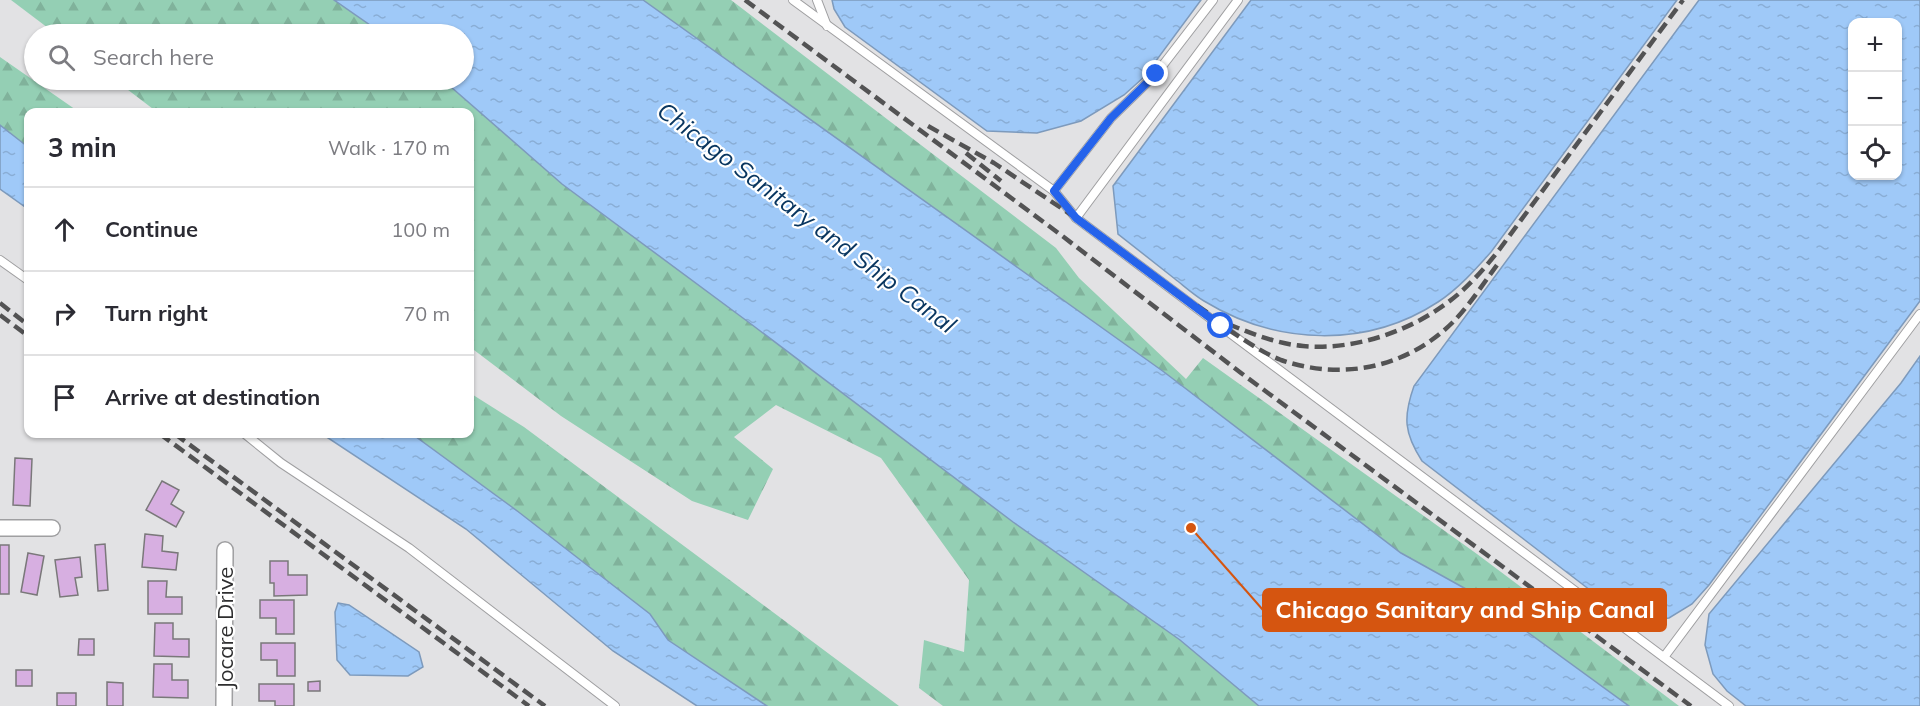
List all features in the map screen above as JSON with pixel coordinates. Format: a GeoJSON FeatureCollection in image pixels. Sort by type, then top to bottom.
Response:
{"type":"FeatureCollection","features":[{"type":"Feature","properties":{"kind":"street"},"geometry":{"type":"LineString","coordinates":[[0,528],[52,528]]}},
{"type":"Feature","properties":{"kind":"street","name":"Jocare Drive"},"geometry":{"type":"LineString","coordinates":[[224,706],[225,550]]}},
{"type":"Feature","properties":{"kind":"lane"},"geometry":{"type":"LineString","coordinates":[[793,0],[1054,191],[1076,218],[1729,706]]}},
{"type":"Feature","properties":{"kind":"lane"},"geometry":{"type":"LineString","coordinates":[[817,0],[827,26]]}},
{"type":"Feature","properties":{"kind":"lane"},"geometry":{"type":"LineString","coordinates":[[1054,191],[1111,118],[1156,74],[1213,0]]}},
{"type":"Feature","properties":{"kind":"lane"},"geometry":{"type":"LineString","coordinates":[[1076,218],[1238,0]]}},
{"type":"Feature","properties":{"kind":"lane"},"geometry":{"type":"LineString","coordinates":[[0,260],[24,277]]}},
{"type":"Feature","properties":{"kind":"lane"},"geometry":{"type":"LineString","coordinates":[[1664,657],[1920,314]]}},
{"type":"Feature","properties":{"kind":"lane"},"geometry":{"type":"LineString","coordinates":[[250,438],[281,463],[409,548],[615,706]]}},
{"type":"Feature","properties":{"kind":"green space"},"geometry":{"type":"Polygon","coordinates":[[[11,0],[334,0],[369,24],[43,24],[11,0]]]}},
{"type":"Feature","properties":{"kind":"green space"},"geometry":{"type":"Polygon","coordinates":[[[643,0],[731,0],[1056,248],[1079,278],[1186,379],[1203,358],[1477,554],[1679,706],[1629,706],[1475,594],[1401,553],[1164,372],[643,0]]]}},
{"type":"Feature","properties":{"kind":"green space"},"geometry":{"type":"Polygon","coordinates":[[[0,57],[24,74],[24,90],[47,90],[73,108],[24,108],[24,144],[0,125],[0,57]]]}},
{"type":"Feature","properties":{"kind":"green space"},"geometry":{"type":"Polygon","coordinates":[[[128,90],[454,90],[562,184],[1013,522],[1180,640],[1259,706],[943,706],[919,688],[924,640],[964,652],[969,580],[881,458],[776,405],[734,437],[773,469],[748,520],[692,501],[561,416],[474,350],[474,108],[152,108],[128,90]]]}},
{"type":"Feature","properties":{"kind":"green space"},"geometry":{"type":"Polygon","coordinates":[[[474,396],[524,427],[899,706],[767,706],[668,640],[649,614],[516,510],[417,438],[474,438],[474,396]]]}},
{"type":"Feature","properties":{"kind":"water"},"geometry":{"type":"Polygon","coordinates":[[[334,0],[643,0],[1164,372],[1401,553],[1475,594],[1629,706],[1259,706],[1180,640],[1013,522],[562,184],[454,90],[474,90],[474,24],[369,24],[334,0]]]}},
{"type":"Feature","properties":{"kind":"water"},"geometry":{"type":"Polygon","coordinates":[[[832,0],[1201,0],[1144,77],[1124,95],[1081,121],[1037,133],[987,131],[845,27],[834,9],[832,0]]]}},
{"type":"Feature","properties":{"kind":"water"},"geometry":{"type":"Polygon","coordinates":[[[1251,0],[1677,0],[1491,252],[1459,285],[1438,302],[1410,317],[1381,328],[1351,334],[1321,336],[1291,333],[1232,316],[1197,296],[1118,234],[1113,186],[1251,0]]]}},
{"type":"Feature","properties":{"kind":"water"},"geometry":{"type":"Polygon","coordinates":[[[1699,0],[1920,0],[1920,301],[1709,585],[1692,604],[1669,618],[1647,621],[1629,617],[1612,607],[1422,461],[1409,433],[1408,407],[1414,386],[1699,0]]]}},
{"type":"Feature","properties":{"kind":"water"},"geometry":{"type":"Polygon","coordinates":[[[0,125],[24,144],[24,206],[0,189],[0,125]]]}},
{"type":"Feature","properties":{"kind":"water"},"geometry":{"type":"Polygon","coordinates":[[[1920,356],[1920,706],[1746,706],[1727,691],[1713,674],[1705,645],[1709,614],[1901,383],[1920,356]]]}},
{"type":"Feature","properties":{"kind":"water"},"geometry":{"type":"Polygon","coordinates":[[[328,438],[417,438],[516,510],[650,614],[668,640],[767,706],[697,706],[613,651],[466,529],[328,438]]]}},
{"type":"Feature","properties":{"kind":"water"},"geometry":{"type":"Polygon","coordinates":[[[338,603],[349,605],[419,652],[423,667],[408,676],[350,675],[337,660],[335,612],[338,603]]]}},
{"type":"Feature","properties":{"kind":"building"},"geometry":{"type":"Polygon","coordinates":[[[15,458],[32,459],[30,506],[13,505],[15,458]]]}},
{"type":"Feature","properties":{"kind":"building"},"geometry":{"type":"Polygon","coordinates":[[[162,481],[179,490],[171,504],[184,512],[176,527],[146,510],[162,481]]]}},
{"type":"Feature","properties":{"kind":"building"},"geometry":{"type":"Polygon","coordinates":[[[145,534],[163,536],[162,551],[178,553],[176,570],[142,567],[145,534]]]}},
{"type":"Feature","properties":{"kind":"building"},"geometry":{"type":"Polygon","coordinates":[[[105,544],[108,590],[98,591],[95,545],[105,544]]]}},
{"type":"Feature","properties":{"kind":"building"},"geometry":{"type":"Polygon","coordinates":[[[0,545],[9,545],[9,594],[0,594],[0,545]]]}},
{"type":"Feature","properties":{"kind":"building"},"geometry":{"type":"Polygon","coordinates":[[[28,553],[44,556],[37,595],[21,592],[28,553]]]}},
{"type":"Feature","properties":{"kind":"building"},"geometry":{"type":"Polygon","coordinates":[[[80,557],[82,577],[75,578],[78,595],[60,597],[55,560],[80,557]]]}},
{"type":"Feature","properties":{"kind":"building"},"geometry":{"type":"Polygon","coordinates":[[[270,561],[288,561],[288,575],[307,575],[307,595],[274,596],[274,583],[270,583],[270,561]]]}},
{"type":"Feature","properties":{"kind":"building"},"geometry":{"type":"Polygon","coordinates":[[[148,581],[167,581],[166,597],[182,597],[182,614],[148,614],[148,581]]]}},
{"type":"Feature","properties":{"kind":"building"},"geometry":{"type":"Polygon","coordinates":[[[260,600],[294,600],[294,634],[276,634],[276,618],[260,618],[260,600]]]}},
{"type":"Feature","properties":{"kind":"building"},"geometry":{"type":"Polygon","coordinates":[[[155,623],[173,623],[173,639],[189,639],[189,657],[154,656],[155,623]]]}},
{"type":"Feature","properties":{"kind":"building"},"geometry":{"type":"Polygon","coordinates":[[[79,639],[94,639],[94,655],[78,655],[79,639]]]}},
{"type":"Feature","properties":{"kind":"building"},"geometry":{"type":"Polygon","coordinates":[[[261,643],[295,643],[295,676],[277,676],[277,660],[261,660],[261,643]]]}},
{"type":"Feature","properties":{"kind":"building"},"geometry":{"type":"Polygon","coordinates":[[[154,664],[172,664],[172,680],[188,680],[188,698],[153,697],[154,664]]]}},
{"type":"Feature","properties":{"kind":"building"},"geometry":{"type":"Polygon","coordinates":[[[16,670],[32,670],[32,686],[16,686],[16,670]]]}},
{"type":"Feature","properties":{"kind":"building"},"geometry":{"type":"Polygon","coordinates":[[[320,681],[320,691],[308,691],[308,682],[320,681]]]}},
{"type":"Feature","properties":{"kind":"building"},"geometry":{"type":"Polygon","coordinates":[[[107,682],[123,683],[123,706],[107,706],[107,682]]]}},
{"type":"Feature","properties":{"kind":"building"},"geometry":{"type":"Polygon","coordinates":[[[259,684],[294,684],[294,706],[275,706],[275,701],[259,701],[259,684]]]}},
{"type":"Feature","properties":{"kind":"building"},"geometry":{"type":"Polygon","coordinates":[[[57,693],[76,693],[76,706],[57,706],[57,693]]]}},
{"type":"Feature","properties":{"kind":"railway"},"geometry":{"type":"LineString","coordinates":[[745,0],[1061,235],[1241,373],[1691,706]]}},
{"type":"Feature","properties":{"kind":"railway"},"geometry":{"type":"LineString","coordinates":[[1182,296],[1233,326],[1258,336],[1303,346],[1346,345],[1367,340],[1409,326],[1428,315],[1463,290],[1495,255],[1683,0]]}},
{"type":"Feature","properties":{"kind":"railway"},"geometry":{"type":"LineString","coordinates":[[928,126],[994,163],[1076,218]]}},
{"type":"Feature","properties":{"kind":"railway"},"geometry":{"type":"LineString","coordinates":[[966,153],[1001,181]]}},
{"type":"Feature","properties":{"kind":"railway"},"geometry":{"type":"LineString","coordinates":[[1229,330],[1274,357],[1304,366],[1327,369],[1372,366],[1414,351],[1434,338],[1452,323],[1497,265]]}},
{"type":"Feature","properties":{"kind":"railway"},"geometry":{"type":"LineString","coordinates":[[0,303],[24,322]]}},
{"type":"Feature","properties":{"kind":"railway"},"geometry":{"type":"LineString","coordinates":[[0,315],[24,333]]}},
{"type":"Feature","properties":{"kind":"railway"},"geometry":{"type":"LineString","coordinates":[[165,438],[529,706]]}},
{"type":"Feature","properties":{"kind":"railway"},"geometry":{"type":"LineString","coordinates":[[180,438],[545,706]]}},
{"type":"Feature","properties":{"kind":"place","name":"Chicago Sanitary and Ship Canal"},"geometry":{"type":"Point","coordinates":[1191,528]}},
{"type":"Feature","properties":{"kind":"route"},"geometry":{"type":"LineString","coordinates":[[1156,74],[1111,118],[1054,191],[1076,218],[1221,326]]}}]}
